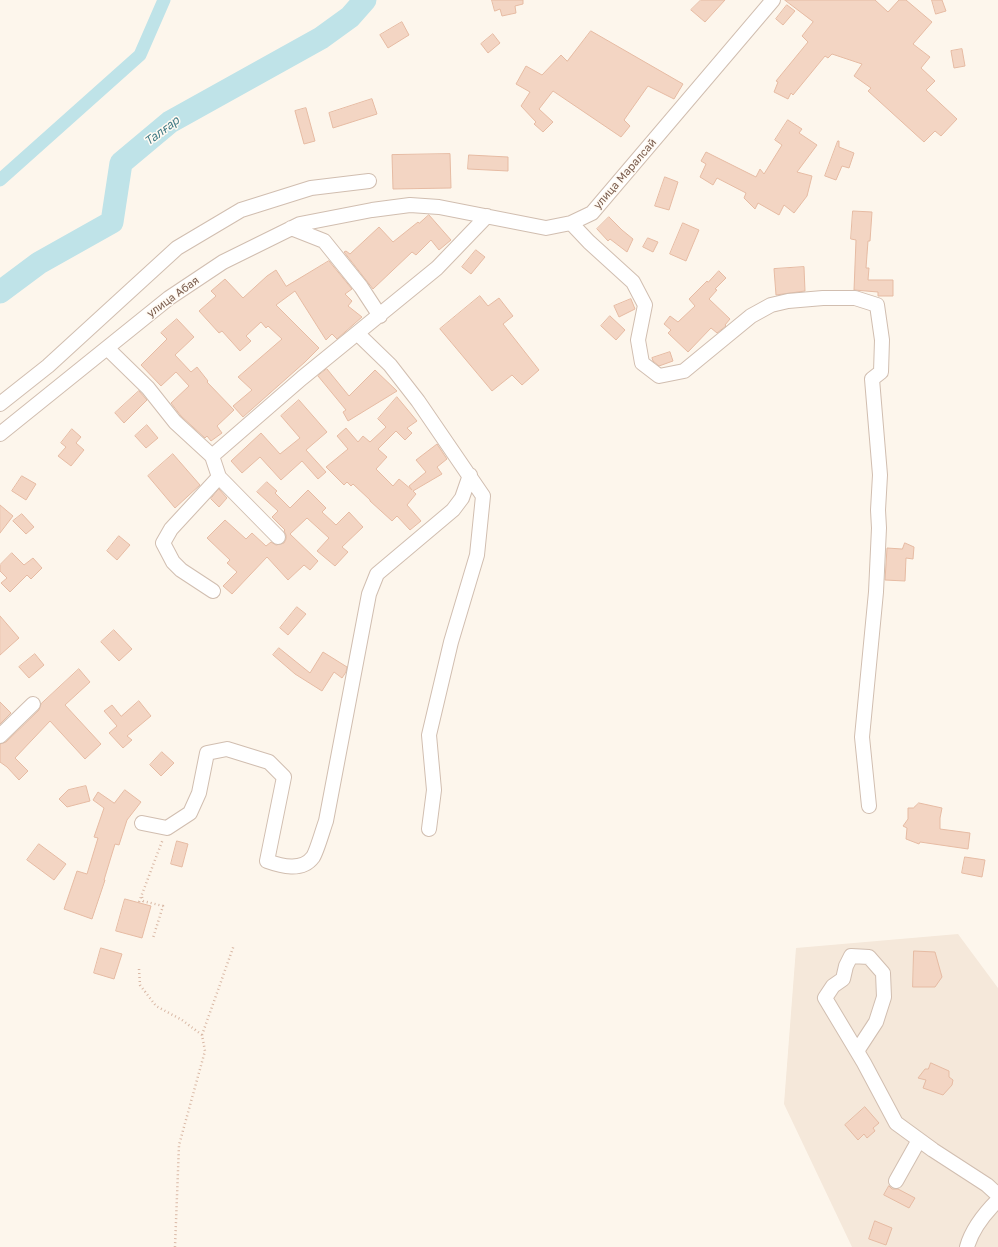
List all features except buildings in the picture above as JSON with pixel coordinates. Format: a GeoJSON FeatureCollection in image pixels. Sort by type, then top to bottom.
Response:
{"type":"FeatureCollection","features":[{"type":"Feature","properties":{"kind":"street","name":"улица Маралсай"},"geometry":{"type":"LineString","coordinates":[[372,210],[410,205],[439,207],[546,228],[571,223],[592,213],[773,0]]}},
{"type":"Feature","properties":{"kind":"street"},"geometry":{"type":"LineString","coordinates":[[0,404],[48,366],[177,248],[241,210],[311,188],[369,181]]}},
{"type":"Feature","properties":{"kind":"street","name":"улица Абая"},"geometry":{"type":"LineString","coordinates":[[0,434],[169,298],[224,262],[300,224],[372,210]]}},
{"type":"Feature","properties":{"kind":"street"},"geometry":{"type":"LineString","coordinates":[[212,456],[302,378],[358,334],[437,268],[488,216]]}},
{"type":"Feature","properties":{"kind":"street"},"geometry":{"type":"LineString","coordinates":[[571,223],[589,242],[634,282],[644,305],[638,340],[642,363],[659,376],[684,371],[751,316],[771,305],[788,301],[823,298],[855,298],[877,305],[882,340],[881,372],[872,379],[880,475],[878,510],[879,528],[876,592],[862,737],[869,806]]}},
{"type":"Feature","properties":{"kind":"street"},"geometry":{"type":"LineString","coordinates":[[291,228],[324,241],[361,287],[380,316]]}},
{"type":"Feature","properties":{"kind":"street"},"geometry":{"type":"LineString","coordinates":[[358,334],[390,365],[418,401],[483,496],[477,555],[451,642],[428,735],[434,790],[429,828]]}},
{"type":"Feature","properties":{"kind":"street"},"geometry":{"type":"LineString","coordinates":[[107,348],[148,388],[175,422],[212,456],[219,477],[278,537]]}},
{"type":"Feature","properties":{"kind":"street"},"geometry":{"type":"LineString","coordinates":[[142,823],[168,828],[190,813],[198,793],[207,753],[227,749],[269,762],[284,777],[267,861],[285,866],[302,866],[313,857],[326,821],[369,594],[377,574],[453,510],[462,498],[470,475]]}},
{"type":"Feature","properties":{"kind":"street"},"geometry":{"type":"LineString","coordinates":[[213,591],[181,570],[173,562],[163,543],[171,529],[219,477]]}},
{"type":"Feature","properties":{"kind":"street"},"geometry":{"type":"LineString","coordinates":[[0,736],[33,704]]}},
{"type":"Feature","properties":{"kind":"street"},"geometry":{"type":"LineString","coordinates":[[858,1052],[859,1048],[876,1022],[884,998],[883,974],[869,957],[852,956],[846,966],[843,979],[833,986],[825,998],[858,1052],[896,1123],[987,1185],[998,1195]]}},
{"type":"Feature","properties":{"kind":"street"},"geometry":{"type":"LineString","coordinates":[[896,1181],[919,1140]]}},
{"type":"Feature","properties":{"kind":"street"},"geometry":{"type":"LineString","coordinates":[[967,1247],[986,1212],[998,1200]]}},
{"type":"Feature","properties":{"kind":"path"},"geometry":{"type":"LineString","coordinates":[[139,902],[164,837]]}},
{"type":"Feature","properties":{"kind":"path"},"geometry":{"type":"LineString","coordinates":[[141,896],[143,900],[163,906],[153,938]]}},
{"type":"Feature","properties":{"kind":"path"},"geometry":{"type":"LineString","coordinates":[[175,1247],[178,1145],[205,1051],[202,1035],[234,945]]}},
{"type":"Feature","properties":{"kind":"path"},"geometry":{"type":"LineString","coordinates":[[139,969],[140,985],[156,1006],[182,1020],[202,1035]]}},
{"type":"Feature","properties":{"kind":"shaded area"},"geometry":{"type":"Polygon","coordinates":[[[958,934],[998,988],[998,1247],[852,1247],[784,1104],[796,948],[958,934]]]}},
{"type":"Feature","properties":{"kind":"waterway"},"geometry":{"type":"LineString","coordinates":[[0,180],[140,55],[164,0]]}},
{"type":"Feature","properties":{"kind":"waterway","name":"Талғар"},"geometry":{"type":"LineString","coordinates":[[0,292],[39,263],[112,222],[121,163],[170,122],[321,38],[350,17],[365,0]]}}]}
